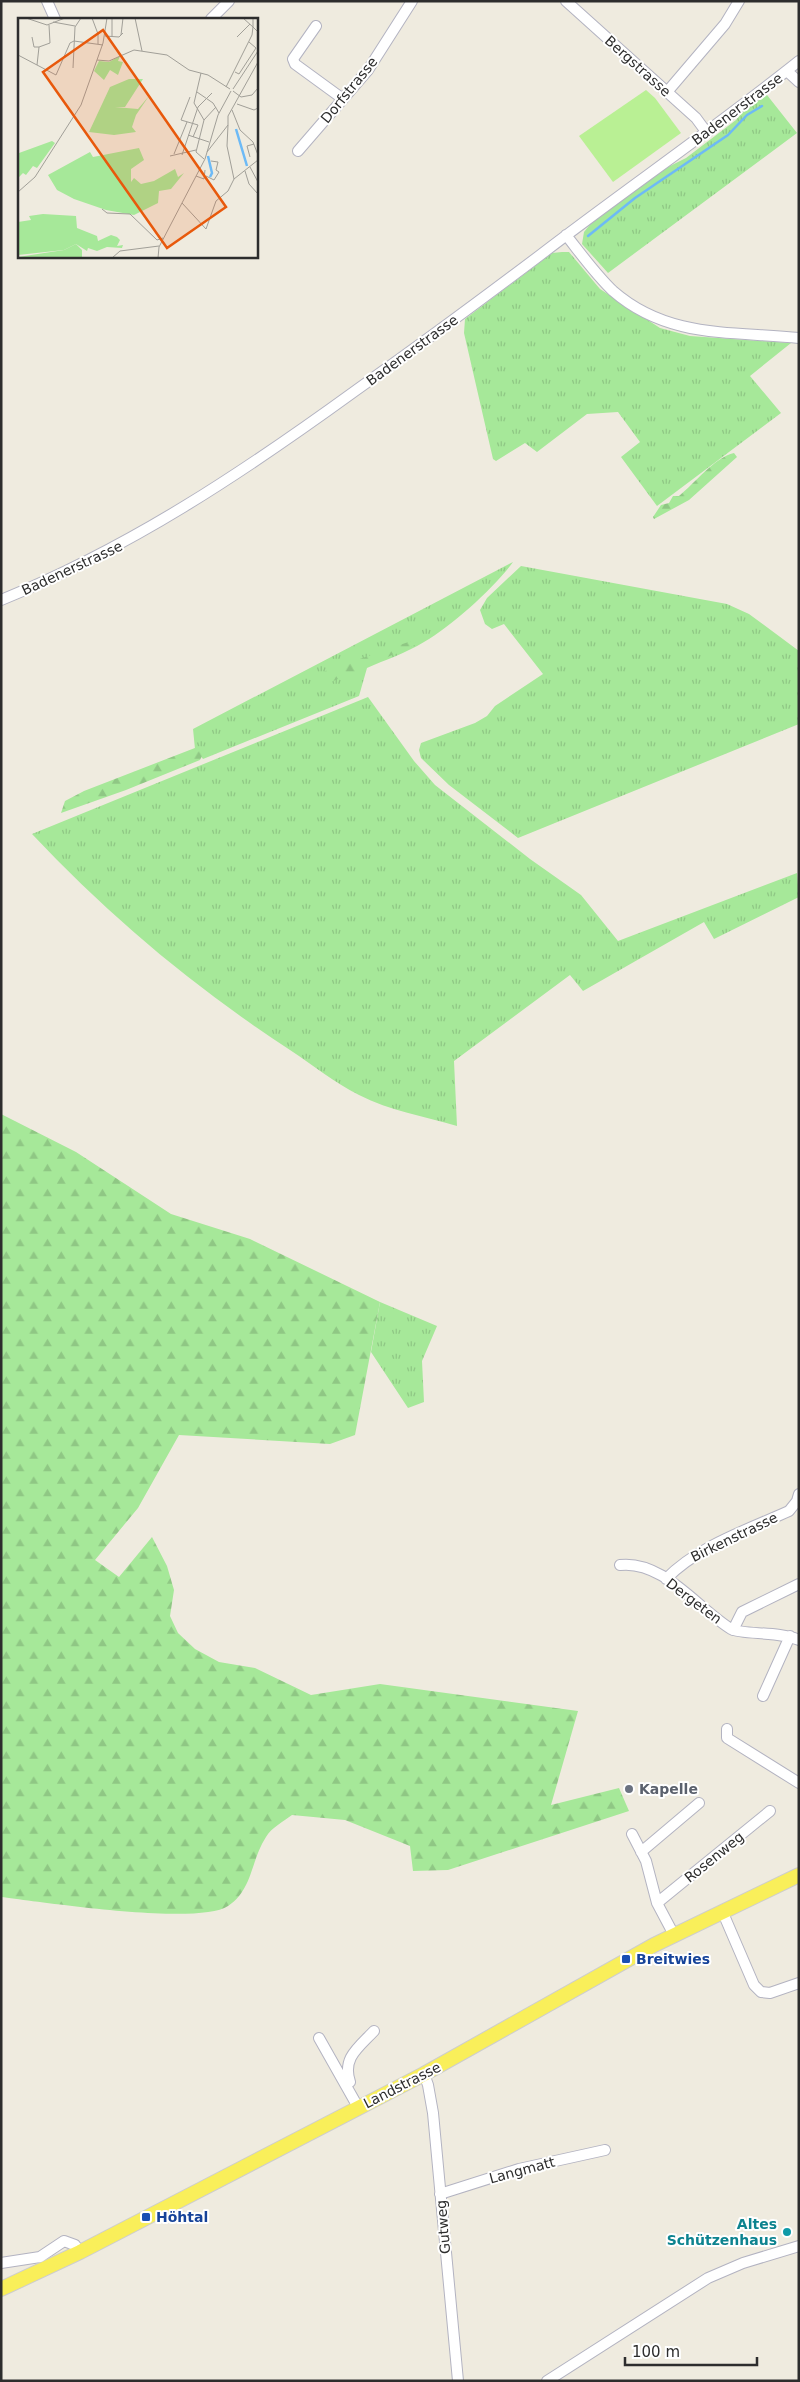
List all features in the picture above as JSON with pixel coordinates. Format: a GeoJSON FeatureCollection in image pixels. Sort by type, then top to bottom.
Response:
{"type":"FeatureCollection","features":[{"type":"Feature","properties":{"kind":"main road","name":"Landstrasse"},"geometry":{"type":"LineString","coordinates":[[1,2289],[80,2252],[356,2101],[424,2074],[626,1959],[799,1875]]}},
{"type":"Feature","properties":{"kind":"street"},"geometry":{"type":"LineString","coordinates":[[47,1],[55,18]]}},
{"type":"Feature","properties":{"kind":"street"},"geometry":{"type":"LineString","coordinates":[[212,18],[229,1]]}},
{"type":"Feature","properties":{"kind":"street","name":"Dorfstrasse"},"geometry":{"type":"LineString","coordinates":[[298,151],[368,70],[412,1]]}},
{"type":"Feature","properties":{"kind":"street","name":"Bergstrasse"},"geometry":{"type":"LineString","coordinates":[[566,1],[696,118],[707,133]]}},
{"type":"Feature","properties":{"kind":"street"},"geometry":{"type":"LineString","coordinates":[[667,92],[726,24],[739,1]]}},
{"type":"Feature","properties":{"kind":"street"},"geometry":{"type":"LineString","coordinates":[[316,26],[293,59],[295,64],[343,99]]}},
{"type":"Feature","properties":{"kind":"street","name":"Badenerstrasse"},"geometry":{"type":"LineString","coordinates":[[1,600],[58,577],[133,538],[236,476],[464,312],[566,235],[707,133],[799,61]]}},
{"type":"Feature","properties":{"kind":"street"},"geometry":{"type":"LineString","coordinates":[[787,71],[799,82]]}},
{"type":"Feature","properties":{"kind":"street"},"geometry":{"type":"LineString","coordinates":[[566,235],[613,290],[640,310],[665,322],[721,334],[799,338]]}},
{"type":"Feature","properties":{"kind":"street","name":"Birkenstrasse"},"geometry":{"type":"LineString","coordinates":[[666,1579],[678,1566],[705,1550],[789,1511],[797,1501],[799,1494]]}},
{"type":"Feature","properties":{"kind":"street","name":"Dergeten"},"geometry":{"type":"LineString","coordinates":[[620,1565],[631,1564],[647,1569],[666,1579],[733,1630],[794,1638]]}},
{"type":"Feature","properties":{"kind":"street"},"geometry":{"type":"LineString","coordinates":[[733,1630],[742,1612],[799,1584]]}},
{"type":"Feature","properties":{"kind":"street"},"geometry":{"type":"LineString","coordinates":[[763,1696],[794,1638]]}},
{"type":"Feature","properties":{"kind":"street"},"geometry":{"type":"LineString","coordinates":[[727,1729],[727,1738],[799,1783]]}},
{"type":"Feature","properties":{"kind":"street"},"geometry":{"type":"LineString","coordinates":[[641,1852],[699,1802]]}},
{"type":"Feature","properties":{"kind":"street","name":"Rosenweg"},"geometry":{"type":"LineString","coordinates":[[657,1903],[770,1811]]}},
{"type":"Feature","properties":{"kind":"street"},"geometry":{"type":"LineString","coordinates":[[632,1834],[646,1861],[657,1903],[674,1935]]}},
{"type":"Feature","properties":{"kind":"street"},"geometry":{"type":"LineString","coordinates":[[722,1913],[754,1985],[761,1992],[770,1993],[799,1983]]}},
{"type":"Feature","properties":{"kind":"street"},"geometry":{"type":"LineString","coordinates":[[356,2101],[346,2071],[348,2063],[353,2053],[374,2031]]}},
{"type":"Feature","properties":{"kind":"street"},"geometry":{"type":"LineString","coordinates":[[319,2038],[356,2101]]}},
{"type":"Feature","properties":{"kind":"street","name":"Gutweg"},"geometry":{"type":"LineString","coordinates":[[424,2074],[433,2113],[458,2381]]}},
{"type":"Feature","properties":{"kind":"street","name":"Langmatt"},"geometry":{"type":"LineString","coordinates":[[440,2194],[519,2169],[605,2150]]}},
{"type":"Feature","properties":{"kind":"street"},"geometry":{"type":"LineString","coordinates":[[1,2264],[40,2257],[64,2241],[75,2245],[80,2252]]}},
{"type":"Feature","properties":{"kind":"street"},"geometry":{"type":"LineString","coordinates":[[547,2381],[708,2278],[743,2263],[799,2246]]}},
{"type":"Feature","properties":{"kind":"green space"},"geometry":{"type":"Polygon","coordinates":[[[646,90],[655,98],[681,133],[613,182],[579,136],[646,90]]]}},
{"type":"Feature","properties":{"kind":"green space"},"geometry":{"type":"Polygon","coordinates":[[[767,95],[797,133],[608,273],[582,244],[584,232],[592,222],[668,167],[686,158],[736,120],[745,109],[767,95]]]}},
{"type":"Feature","properties":{"kind":"green space"},"geometry":{"type":"Polygon","coordinates":[[[569,252],[600,289],[660,328],[690,336],[791,343],[750,376],[781,413],[657,506],[621,457],[640,442],[618,412],[587,414],[537,452],[525,443],[496,461],[493,459],[464,333],[465,319],[552,253],[569,252]]]}},
{"type":"Feature","properties":{"kind":"green space"},"geometry":{"type":"Polygon","coordinates":[[[734,453],[737,457],[689,500],[654,519],[653,517],[661,505],[669,503],[673,496],[679,496],[712,465],[734,453]]]}},
{"type":"Feature","properties":{"kind":"green space"},"geometry":{"type":"Polygon","coordinates":[[[513,562],[484,595],[435,635],[403,653],[367,668],[359,696],[203,759],[195,749],[193,729],[513,562]]]}},
{"type":"Feature","properties":{"kind":"green space"},"geometry":{"type":"Polygon","coordinates":[[[521,566],[727,604],[749,614],[799,651],[799,724],[518,838],[449,785],[421,758],[419,750],[421,743],[475,723],[487,716],[495,706],[543,674],[504,624],[492,629],[485,624],[480,610],[487,598],[521,566]]]}},
{"type":"Feature","properties":{"kind":"green space"},"geometry":{"type":"Polygon","coordinates":[[[414,640],[417,644],[322,686],[317,687],[313,680],[317,674],[414,640]]]}},
{"type":"Feature","properties":{"kind":"green space"},"geometry":{"type":"Polygon","coordinates":[[[368,697],[414,761],[435,785],[530,859],[581,895],[618,941],[797,873],[799,897],[714,939],[704,922],[583,991],[570,975],[454,1061],[457,1126],[371,1101],[333,1079],[255,1026],[187,976],[92,894],[32,834],[368,697]]]}},
{"type":"Feature","properties":{"kind":"green space"},"geometry":{"type":"Polygon","coordinates":[[[200,746],[204,752],[200,760],[126,790],[61,813],[65,801],[84,791],[200,746]]]}},
{"type":"Feature","properties":{"kind":"green space"},"geometry":{"type":"Polygon","coordinates":[[[1,1114],[76,1152],[171,1214],[250,1239],[380,1302],[355,1435],[330,1444],[179,1435],[138,1508],[95,1560],[119,1577],[152,1537],[167,1566],[174,1590],[170,1616],[178,1633],[195,1649],[219,1662],[255,1668],[311,1695],[380,1684],[578,1711],[551,1805],[619,1788],[629,1811],[448,1870],[413,1871],[410,1846],[345,1820],[292,1815],[274,1828],[266,1837],[242,1892],[228,1906],[211,1912],[186,1914],[119,1911],[1,1897],[1,1114]]]}},
{"type":"Feature","properties":{"kind":"green space"},"geometry":{"type":"Polygon","coordinates":[[[380,1302],[437,1326],[422,1361],[424,1402],[408,1408],[371,1352],[380,1302]]]}},
{"type":"Feature","properties":{"kind":"waterway"},"geometry":{"type":"LineString","coordinates":[[588,236],[635,198],[728,135],[747,115],[762,106]]}},
{"type":"Feature","properties":{"kind":"place","name":"Kapelle"},"geometry":{"type":"Point","coordinates":[629,1789]}},
{"type":"Feature","properties":{"kind":"place","name":"Breitwies"},"geometry":{"type":"Point","coordinates":[626,1959]}},
{"type":"Feature","properties":{"kind":"place","name":"Höhtal"},"geometry":{"type":"Point","coordinates":[146,2217]}},
{"type":"Feature","properties":{"kind":"place","name":"Altes Schützenhaus"},"geometry":{"type":"Point","coordinates":[787,2232]}}]}
